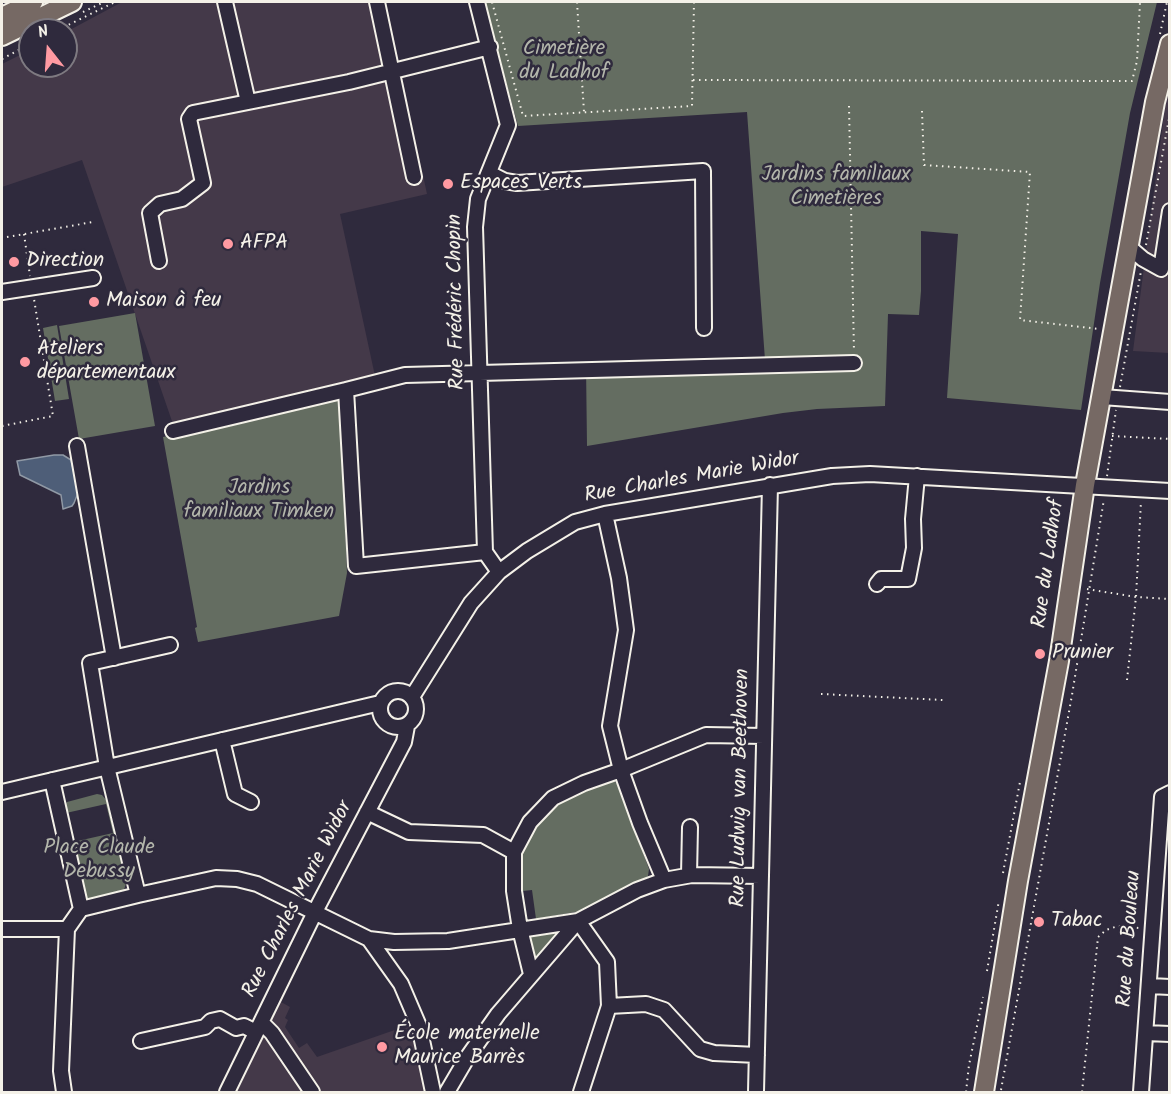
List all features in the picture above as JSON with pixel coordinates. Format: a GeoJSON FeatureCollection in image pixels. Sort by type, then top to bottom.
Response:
{"type":"FeatureCollection","features":[{"type":"Feature","properties":{"kind":"main road"},"geometry":{"type":"LineString","coordinates":[[2,17],[33,2]]}},
{"type":"Feature","properties":{"kind":"main road"},"geometry":{"type":"LineString","coordinates":[[2,36],[72,2]]}},
{"type":"Feature","properties":{"kind":"main road","name":"Rue du Ladhof"},"geometry":{"type":"LineString","coordinates":[[984,1092],[1018,881],[1059,661],[1085,485],[1103,435],[1110,398],[1114,330],[1136,253],[1165,106],[1170,44]]}},
{"type":"Feature","properties":{"kind":"street"},"geometry":{"type":"LineString","coordinates":[[225,2],[248,102]]}},
{"type":"Feature","properties":{"kind":"street"},"geometry":{"type":"LineString","coordinates":[[377,2],[414,177]]}},
{"type":"Feature","properties":{"kind":"street","name":"Rue Frédéric Chopin"},"geometry":{"type":"LineString","coordinates":[[477,2],[508,125],[478,199],[475,227],[485,552]]}},
{"type":"Feature","properties":{"kind":"street"},"geometry":{"type":"LineString","coordinates":[[159,261],[150,213],[160,204],[182,199],[203,183],[189,119],[193,113],[350,82],[490,48]]}},
{"type":"Feature","properties":{"kind":"street"},"geometry":{"type":"LineString","coordinates":[[489,173],[505,181],[518,183],[703,171],[704,328]]}},
{"type":"Feature","properties":{"kind":"street"},"geometry":{"type":"LineString","coordinates":[[1136,253],[1161,269],[1170,211]]}},
{"type":"Feature","properties":{"kind":"street"},"geometry":{"type":"LineString","coordinates":[[2,292],[93,278]]}},
{"type":"Feature","properties":{"kind":"street"},"geometry":{"type":"LineString","coordinates":[[173,431],[405,375],[854,363]]}},
{"type":"Feature","properties":{"kind":"street"},"geometry":{"type":"LineString","coordinates":[[346,390],[356,566],[485,552],[499,572]]}},
{"type":"Feature","properties":{"kind":"street"},"geometry":{"type":"LineString","coordinates":[[1110,398],[1170,402]]}},
{"type":"Feature","properties":{"kind":"street"},"geometry":{"type":"LineString","coordinates":[[77,446],[114,658]]}},
{"type":"Feature","properties":{"kind":"street","name":"Rue Charles Marie Widor"},"geometry":{"type":"LineString","coordinates":[[412,697],[471,603],[499,572],[527,550],[575,522],[605,513],[770,484],[870,474],[1170,491]]}},
{"type":"Feature","properties":{"kind":"street"},"geometry":{"type":"LineString","coordinates":[[877,584],[881,579],[908,579],[914,549],[913,519],[917,477]]}},
{"type":"Feature","properties":{"kind":"street","name":"Rue Ludwig van Beethoven"},"geometry":{"type":"LineString","coordinates":[[756,1092],[770,484]]}},
{"type":"Feature","properties":{"kind":"street"},"geometry":{"type":"LineString","coordinates":[[605,513],[619,578],[626,630],[610,726],[621,770],[640,824],[664,880]]}},
{"type":"Feature","properties":{"kind":"street"},"geometry":{"type":"LineString","coordinates":[[138,895],[107,767],[90,663],[170,645]]}},
{"type":"Feature","properties":{"kind":"street"},"geometry":{"type":"LineString","coordinates":[[399,691],[412,697],[417,711],[407,726],[395,727],[384,720],[380,712],[380,703],[384,696],[399,691]]}},
{"type":"Feature","properties":{"kind":"street"},"geometry":{"type":"LineString","coordinates":[[2,792],[380,703]]}},
{"type":"Feature","properties":{"kind":"street","name":"Rue Charles Marie Widor"},"geometry":{"type":"LineString","coordinates":[[227,1092],[314,913],[404,742],[407,726]]}},
{"type":"Feature","properties":{"kind":"street"},"geometry":{"type":"LineString","coordinates":[[531,974],[514,891],[513,852],[531,822],[554,798],[584,783],[706,735],[764,736]]}},
{"type":"Feature","properties":{"kind":"street"},"geometry":{"type":"LineString","coordinates":[[222,740],[235,794],[251,802]]}},
{"type":"Feature","properties":{"kind":"street"},"geometry":{"type":"LineString","coordinates":[[52,780],[81,909]]}},
{"type":"Feature","properties":{"kind":"street","name":"Rue du Bouleau"},"geometry":{"type":"LineString","coordinates":[[1142,1092],[1162,797],[1170,793]]}},
{"type":"Feature","properties":{"kind":"street"},"geometry":{"type":"LineString","coordinates":[[367,812],[409,832],[483,835],[513,852]]}},
{"type":"Feature","properties":{"kind":"street"},"geometry":{"type":"LineString","coordinates":[[689,875],[690,827]]}},
{"type":"Feature","properties":{"kind":"street"},"geometry":{"type":"LineString","coordinates":[[64,1092],[61,1071],[66,929],[81,909],[216,878],[237,879],[257,884],[369,939],[394,942],[448,941],[578,921],[637,890],[664,880],[689,875],[761,876]]}},
{"type":"Feature","properties":{"kind":"street"},"geometry":{"type":"LineString","coordinates":[[447,1092],[467,1058],[498,1014],[578,921]]}},
{"type":"Feature","properties":{"kind":"street"},"geometry":{"type":"LineString","coordinates":[[578,921],[607,962],[609,1006],[581,1092]]}},
{"type":"Feature","properties":{"kind":"street"},"geometry":{"type":"LineString","coordinates":[[2,929],[66,929]]}},
{"type":"Feature","properties":{"kind":"street"},"geometry":{"type":"LineString","coordinates":[[369,939],[401,984],[419,1026],[433,1092]]}},
{"type":"Feature","properties":{"kind":"street"},"geometry":{"type":"LineString","coordinates":[[1149,986],[1170,987]]}},
{"type":"Feature","properties":{"kind":"street"},"geometry":{"type":"LineString","coordinates":[[609,1006],[646,1004],[664,1010],[700,1049],[714,1053],[757,1055]]}},
{"type":"Feature","properties":{"kind":"street"},"geometry":{"type":"LineString","coordinates":[[141,1041],[205,1027],[211,1021],[219,1019],[236,1028],[265,1026],[312,1092]]}},
{"type":"Feature","properties":{"kind":"street"},"geometry":{"type":"LineString","coordinates":[[1146,1033],[1170,1035]]}},
{"type":"Feature","properties":{"kind":"path"},"geometry":{"type":"LineString","coordinates":[[78,20],[115,2]]}},
{"type":"Feature","properties":{"kind":"path"},"geometry":{"type":"LineString","coordinates":[[492,2],[523,116],[692,106],[694,2]]}},
{"type":"Feature","properties":{"kind":"path"},"geometry":{"type":"LineString","coordinates":[[577,2],[584,112]]}},
{"type":"Feature","properties":{"kind":"path"},"geometry":{"type":"LineString","coordinates":[[693,80],[1132,81],[1137,61],[1140,2]]}},
{"type":"Feature","properties":{"kind":"path"},"geometry":{"type":"LineString","coordinates":[[2,59],[18,50]]}},
{"type":"Feature","properties":{"kind":"path"},"geometry":{"type":"LineString","coordinates":[[849,106],[854,363]]}},
{"type":"Feature","properties":{"kind":"path"},"geometry":{"type":"LineString","coordinates":[[1000,1092],[1072,695],[1103,504],[1108,487],[1103,435],[1165,106]]}},
{"type":"Feature","properties":{"kind":"path"},"geometry":{"type":"LineString","coordinates":[[922,111],[924,165],[1030,172],[1020,320],[1114,330]]}},
{"type":"Feature","properties":{"kind":"path"},"geometry":{"type":"LineString","coordinates":[[7,237],[93,222]]}},
{"type":"Feature","properties":{"kind":"path"},"geometry":{"type":"LineString","coordinates":[[2,426],[53,416],[24,234]]}},
{"type":"Feature","properties":{"kind":"path"},"geometry":{"type":"LineString","coordinates":[[1103,435],[1170,440]]}},
{"type":"Feature","properties":{"kind":"path"},"geometry":{"type":"LineString","coordinates":[[1127,680],[1136,597],[1142,489]]}},
{"type":"Feature","properties":{"kind":"path"},"geometry":{"type":"LineString","coordinates":[[1070,586],[1136,597],[1170,599]]}},
{"type":"Feature","properties":{"kind":"path"},"geometry":{"type":"LineString","coordinates":[[822,694],[943,700]]}},
{"type":"Feature","properties":{"kind":"path"},"geometry":{"type":"LineString","coordinates":[[1082,1092],[1098,937],[1106,930],[1118,926],[1153,930]]}},
{"type":"Feature","properties":{"kind":"shaded area","name":"AFPA"},"geometry":{"type":"Polygon","coordinates":[[[122,2],[386,2],[427,194],[340,214],[375,376],[174,427],[82,160],[2,187],[2,64],[18,56],[18,78],[78,78],[78,26],[122,2]]]}},
{"type":"Feature","properties":{"kind":"shaded area"},"geometry":{"type":"Polygon","coordinates":[[[1169,82],[1169,353],[1133,351],[1167,92],[1169,82]]]}},
{"type":"Feature","properties":{"kind":"shaded area","name":"École maternelle Maurice Barrès"},"geometry":{"type":"Polygon","coordinates":[[[281,1002],[290,1007],[285,1018],[288,1020],[285,1027],[299,1048],[307,1043],[317,1057],[412,1024],[426,1092],[236,1092],[281,1002]]]}},
{"type":"Feature","properties":{"kind":"green space"},"geometry":{"type":"Polygon","coordinates":[[[484,2],[1157,2],[1130,113],[1100,283],[1081,410],[947,398],[958,234],[921,231],[919,315],[888,314],[885,406],[783,413],[587,446],[586,365],[765,360],[747,112],[518,126],[484,2]]]}},
{"type":"Feature","properties":{"kind":"green space"},"geometry":{"type":"Polygon","coordinates":[[[135,313],[155,426],[79,439],[59,326],[135,313]]]}},
{"type":"Feature","properties":{"kind":"green space"},"geometry":{"type":"Polygon","coordinates":[[[57,325],[69,399],[55,401],[43,328],[57,325]]]}},
{"type":"Feature","properties":{"kind":"green space","name":"Jardins familiaux Timken"},"geometry":{"type":"Polygon","coordinates":[[[340,397],[347,573],[339,616],[198,642],[163,437],[340,397]]]}},
{"type":"Feature","properties":{"kind":"green space"},"geometry":{"type":"Polygon","coordinates":[[[611,779],[618,784],[649,869],[648,876],[644,881],[581,911],[536,919],[532,890],[523,891],[521,870],[523,852],[531,835],[552,807],[566,796],[611,779]]]}},
{"type":"Feature","properties":{"kind":"green space","name":"Place Claude Debussy"},"geometry":{"type":"Polygon","coordinates":[[[97,794],[102,795],[108,802],[127,880],[124,890],[92,898],[87,898],[83,894],[63,807],[67,802],[97,794]],[[106,804],[66,813],[73,842],[113,833],[106,804]]]}},
{"type":"Feature","properties":{"kind":"green space"},"geometry":{"type":"Polygon","coordinates":[[[560,930],[561,932],[536,959],[532,954],[528,931],[560,930]]]}},
{"type":"Feature","properties":{"kind":"water"},"geometry":{"type":"Polygon","coordinates":[[[63,455],[71,460],[77,486],[78,493],[74,503],[63,509],[61,495],[20,475],[17,461],[63,455]]]}},
{"type":"Feature","properties":{"kind":"place","name":"Espaces Verts"},"geometry":{"type":"Point","coordinates":[448,184]}},
{"type":"Feature","properties":{"kind":"place","name":"AFPA"},"geometry":{"type":"Point","coordinates":[228,244]}},
{"type":"Feature","properties":{"kind":"place","name":"Direction"},"geometry":{"type":"Point","coordinates":[14,262]}},
{"type":"Feature","properties":{"kind":"place","name":"Maison à feu"},"geometry":{"type":"Point","coordinates":[94,302]}},
{"type":"Feature","properties":{"kind":"place","name":"Ateliers départementaux"},"geometry":{"type":"Point","coordinates":[25,362]}},
{"type":"Feature","properties":{"kind":"place","name":"Prunier"},"geometry":{"type":"Point","coordinates":[1040,654]}},
{"type":"Feature","properties":{"kind":"place","name":"Tabac"},"geometry":{"type":"Point","coordinates":[1039,922]}},
{"type":"Feature","properties":{"kind":"place","name":"École maternelle Maurice Barrès"},"geometry":{"type":"Point","coordinates":[382,1047]}},
{"type":"Feature","properties":{"kind":"park label","name":"Cimetière du Ladhof"},"geometry":{"type":"Point","coordinates":[564,62]}},
{"type":"Feature","properties":{"kind":"park label","name":"Jardins familiaux Cimetières"},"geometry":{"type":"Point","coordinates":[836,188]}}]}
